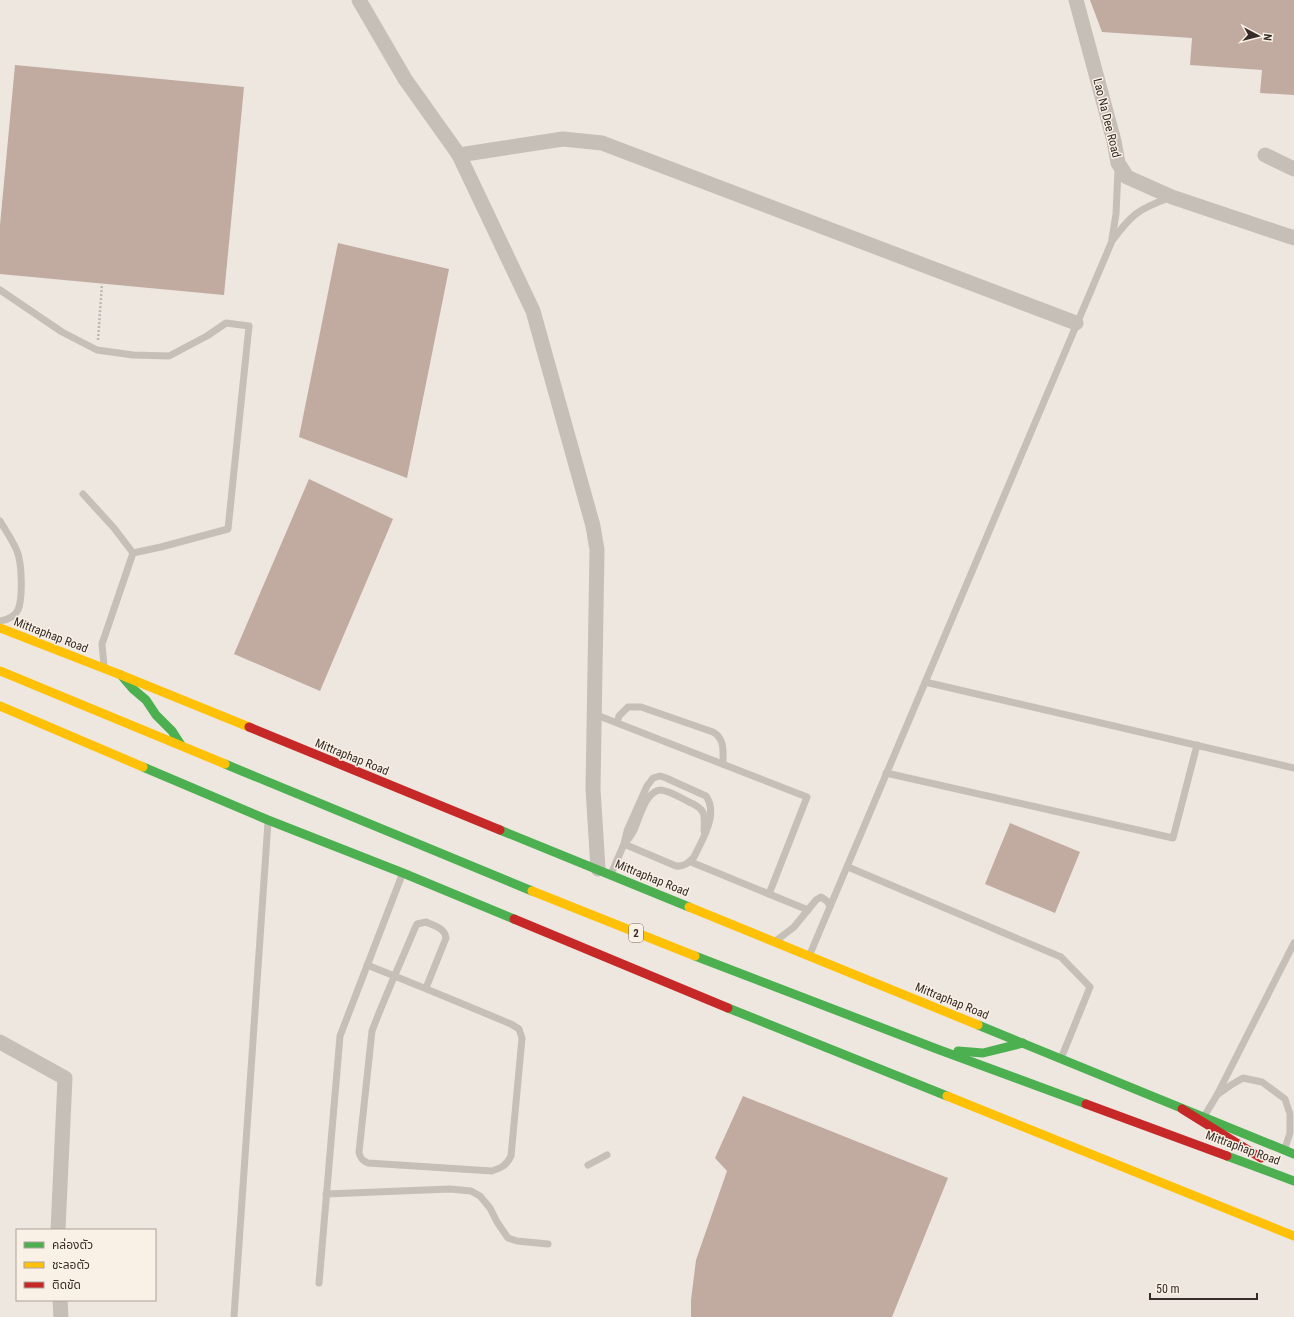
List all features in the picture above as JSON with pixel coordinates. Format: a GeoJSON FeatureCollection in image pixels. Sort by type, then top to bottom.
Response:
{"type":"FeatureCollection","features":[{"type":"Feature","properties":{"kind":"main road","name":"Mittraphap Road"},"geometry":{"type":"LineString","coordinates":[[0,628],[104,668],[1294,1154]]}},
{"type":"Feature","properties":{"kind":"main road","name":"Mittraphap Road"},"geometry":{"type":"LineString","coordinates":[[0,671],[574,908],[748,977],[937,1049],[1294,1180]]}},
{"type":"Feature","properties":{"kind":"main road"},"geometry":{"type":"LineString","coordinates":[[121,675],[133,689],[146,700],[156,715],[172,731],[182,746]]}},
{"type":"Feature","properties":{"kind":"main road"},"geometry":{"type":"LineString","coordinates":[[0,706],[268,820],[403,873],[698,996],[1294,1236]]}},
{"type":"Feature","properties":{"kind":"main road"},"geometry":{"type":"LineString","coordinates":[[937,1049],[983,1053],[1023,1043]]}},
{"type":"Feature","properties":{"kind":"main road"},"geometry":{"type":"LineString","coordinates":[[1182,1108],[1294,1180]]}},
{"type":"Feature","properties":{"kind":"main road"},"geometry":{"type":"LineString","coordinates":[[1255,1221],[1294,1242]]}},
{"type":"Feature","properties":{"kind":"street","name":"Lao Na Dee Road"},"geometry":{"type":"LineString","coordinates":[[1076,0],[1114,141],[1118,163],[1127,177],[1172,197],[1294,238]]}},
{"type":"Feature","properties":{"kind":"street"},"geometry":{"type":"LineString","coordinates":[[361,1],[405,79],[459,155],[533,311],[593,526],[597,550],[593,789],[605,872]]}},
{"type":"Feature","properties":{"kind":"street"},"geometry":{"type":"LineString","coordinates":[[459,155],[563,139],[602,143],[1076,323]]}},
{"type":"Feature","properties":{"kind":"street"},"geometry":{"type":"LineString","coordinates":[[1265,155],[1294,169]]}},
{"type":"Feature","properties":{"kind":"street"},"geometry":{"type":"LineString","coordinates":[[0,1042],[65,1078],[58,1229]]}},
{"type":"Feature","properties":{"kind":"street"},"geometry":{"type":"LineString","coordinates":[[60,1301],[61,1317]]}},
{"type":"Feature","properties":{"kind":"lane"},"geometry":{"type":"LineString","coordinates":[[1112,241],[1119,178],[1118,163]]}},
{"type":"Feature","properties":{"kind":"lane"},"geometry":{"type":"LineString","coordinates":[[809,956],[1112,241],[1125,223],[1140,210],[1172,197]]}},
{"type":"Feature","properties":{"kind":"lane"},"geometry":{"type":"LineString","coordinates":[[0,290],[62,332],[97,350],[133,355],[169,356],[207,336],[226,323],[249,326],[228,529],[162,547],[133,553]]}},
{"type":"Feature","properties":{"kind":"lane"},"geometry":{"type":"LineString","coordinates":[[83,494],[114,528],[133,553]]}},
{"type":"Feature","properties":{"kind":"lane"},"geometry":{"type":"LineString","coordinates":[[0,521],[18,552],[22,589],[18,609],[7,620],[0,621]]}},
{"type":"Feature","properties":{"kind":"lane"},"geometry":{"type":"LineString","coordinates":[[104,668],[102,644],[133,553]]}},
{"type":"Feature","properties":{"kind":"lane"},"geometry":{"type":"LineString","coordinates":[[925,682],[1294,768]]}},
{"type":"Feature","properties":{"kind":"lane"},"geometry":{"type":"LineString","coordinates":[[616,722],[619,716],[628,707],[635,706],[713,732],[722,740],[723,764]]}},
{"type":"Feature","properties":{"kind":"lane"},"geometry":{"type":"LineString","coordinates":[[594,714],[808,798],[769,894]]}},
{"type":"Feature","properties":{"kind":"lane"},"geometry":{"type":"LineString","coordinates":[[886,773],[1173,838],[1196,746]]}},
{"type":"Feature","properties":{"kind":"lane"},"geometry":{"type":"LineString","coordinates":[[660,776],[666,778],[706,796],[709,801],[711,812],[710,821],[691,862],[685,865],[676,866],[624,844],[627,831],[647,786],[653,778],[660,776]]}},
{"type":"Feature","properties":{"kind":"lane"},"geometry":{"type":"LineString","coordinates":[[605,872],[633,833],[648,797],[656,791],[661,790],[698,806],[703,811],[704,836]]}},
{"type":"Feature","properties":{"kind":"lane"},"geometry":{"type":"LineString","coordinates":[[234,1317],[268,820]]}},
{"type":"Feature","properties":{"kind":"lane"},"geometry":{"type":"LineString","coordinates":[[691,862],[808,910]]}},
{"type":"Feature","properties":{"kind":"lane"},"geometry":{"type":"LineString","coordinates":[[848,867],[1060,957],[1090,987],[1061,1059]]}},
{"type":"Feature","properties":{"kind":"lane"},"geometry":{"type":"LineString","coordinates":[[319,1283],[340,1036],[403,873]]}},
{"type":"Feature","properties":{"kind":"lane"},"geometry":{"type":"LineString","coordinates":[[775,942],[794,927],[816,900],[821,897],[827,900],[830,906]]}},
{"type":"Feature","properties":{"kind":"lane"},"geometry":{"type":"LineString","coordinates":[[368,965],[395,976],[426,988],[516,1026],[521,1033],[522,1038],[511,1156],[508,1162],[499,1169],[492,1171],[368,1164],[363,1161],[360,1156],[359,1152],[371,1039],[376,1023],[395,976],[415,928],[417,924],[426,922],[442,929],[445,932],[446,938],[426,988]]}},
{"type":"Feature","properties":{"kind":"lane"},"geometry":{"type":"LineString","coordinates":[[1204,1117],[1217,1095],[1294,943]]}},
{"type":"Feature","properties":{"kind":"lane"},"geometry":{"type":"LineString","coordinates":[[1217,1095],[1243,1078],[1262,1082],[1285,1099],[1290,1114],[1290,1133],[1284,1150]]}},
{"type":"Feature","properties":{"kind":"lane"},"geometry":{"type":"LineString","coordinates":[[1290,1114],[1294,1104]]}},
{"type":"Feature","properties":{"kind":"lane"},"geometry":{"type":"LineString","coordinates":[[588,1165],[607,1155]]}},
{"type":"Feature","properties":{"kind":"lane"},"geometry":{"type":"LineString","coordinates":[[326,1194],[450,1189],[471,1191],[480,1196],[490,1208],[497,1222],[508,1238],[517,1241],[548,1244]]}},
{"type":"Feature","properties":{"kind":"path"},"geometry":{"type":"LineString","coordinates":[[97,350],[102,284]]}},
{"type":"Feature","properties":{"kind":"building"},"geometry":{"type":"Polygon","coordinates":[[[1090,0],[1294,0],[1294,95],[1260,93],[1262,70],[1190,65],[1192,38],[1102,32],[1090,0]]]}},
{"type":"Feature","properties":{"kind":"building"},"geometry":{"type":"Polygon","coordinates":[[[15,65],[244,87],[224,295],[0,274],[0,225],[15,65]]]}},
{"type":"Feature","properties":{"kind":"building"},"geometry":{"type":"Polygon","coordinates":[[[338,243],[449,269],[407,478],[299,437],[338,243]]]}},
{"type":"Feature","properties":{"kind":"building"},"geometry":{"type":"Polygon","coordinates":[[[309,479],[393,519],[320,691],[234,654],[309,479]]]}},
{"type":"Feature","properties":{"kind":"building"},"geometry":{"type":"Polygon","coordinates":[[[1010,823],[1080,852],[1055,913],[985,884],[1010,823]]]}},
{"type":"Feature","properties":{"kind":"building"},"geometry":{"type":"Polygon","coordinates":[[[743,1096],[948,1178],[892,1317],[691,1317],[691,1300],[696,1260],[727,1171],[715,1158],[743,1096]]]}},
{"type":"Feature","properties":{"kind":"traffic: fast"},"geometry":{"type":"LineString","coordinates":[[121,675],[133,689],[146,700],[156,715],[172,731],[181,745]]}},
{"type":"Feature","properties":{"kind":"traffic: fast"},"geometry":{"type":"LineString","coordinates":[[225,764],[532,891]]}},
{"type":"Feature","properties":{"kind":"traffic: fast"},"geometry":{"type":"LineString","coordinates":[[143,767],[268,820],[403,873],[514,919]]}},
{"type":"Feature","properties":{"kind":"traffic: fast"},"geometry":{"type":"LineString","coordinates":[[500,830],[689,907]]}},
{"type":"Feature","properties":{"kind":"traffic: fast"},"geometry":{"type":"LineString","coordinates":[[695,956],[937,1049],[1086,1104]]}},
{"type":"Feature","properties":{"kind":"traffic: fast"},"geometry":{"type":"LineString","coordinates":[[728,1008],[947,1096]]}},
{"type":"Feature","properties":{"kind":"traffic: fast"},"geometry":{"type":"LineString","coordinates":[[978,1025],[1294,1154]]}},
{"type":"Feature","properties":{"kind":"traffic: fast"},"geometry":{"type":"LineString","coordinates":[[958,1051],[983,1053],[1023,1043]]}},
{"type":"Feature","properties":{"kind":"traffic: fast"},"geometry":{"type":"LineString","coordinates":[[1227,1156],[1294,1181]]}},
{"type":"Feature","properties":{"kind":"traffic: slow"},"geometry":{"type":"LineString","coordinates":[[0,628],[249,727]]}},
{"type":"Feature","properties":{"kind":"traffic: slow"},"geometry":{"type":"LineString","coordinates":[[0,671],[225,764]]}},
{"type":"Feature","properties":{"kind":"traffic: slow"},"geometry":{"type":"LineString","coordinates":[[0,706],[143,767]]}},
{"type":"Feature","properties":{"kind":"traffic: slow"},"geometry":{"type":"LineString","coordinates":[[532,891],[695,956]]}},
{"type":"Feature","properties":{"kind":"traffic: slow"},"geometry":{"type":"LineString","coordinates":[[689,907],[978,1025]]}},
{"type":"Feature","properties":{"kind":"traffic: slow"},"geometry":{"type":"LineString","coordinates":[[947,1096],[1294,1236]]}},
{"type":"Feature","properties":{"kind":"traffic: jam"},"geometry":{"type":"LineString","coordinates":[[249,727],[500,830]]}},
{"type":"Feature","properties":{"kind":"traffic: jam"},"geometry":{"type":"LineString","coordinates":[[514,919],[728,1008]]}},
{"type":"Feature","properties":{"kind":"traffic: jam"},"geometry":{"type":"LineString","coordinates":[[1086,1104],[1227,1156]]}},
{"type":"Feature","properties":{"kind":"traffic: jam"},"geometry":{"type":"LineString","coordinates":[[1182,1109],[1261,1158]]}}]}
